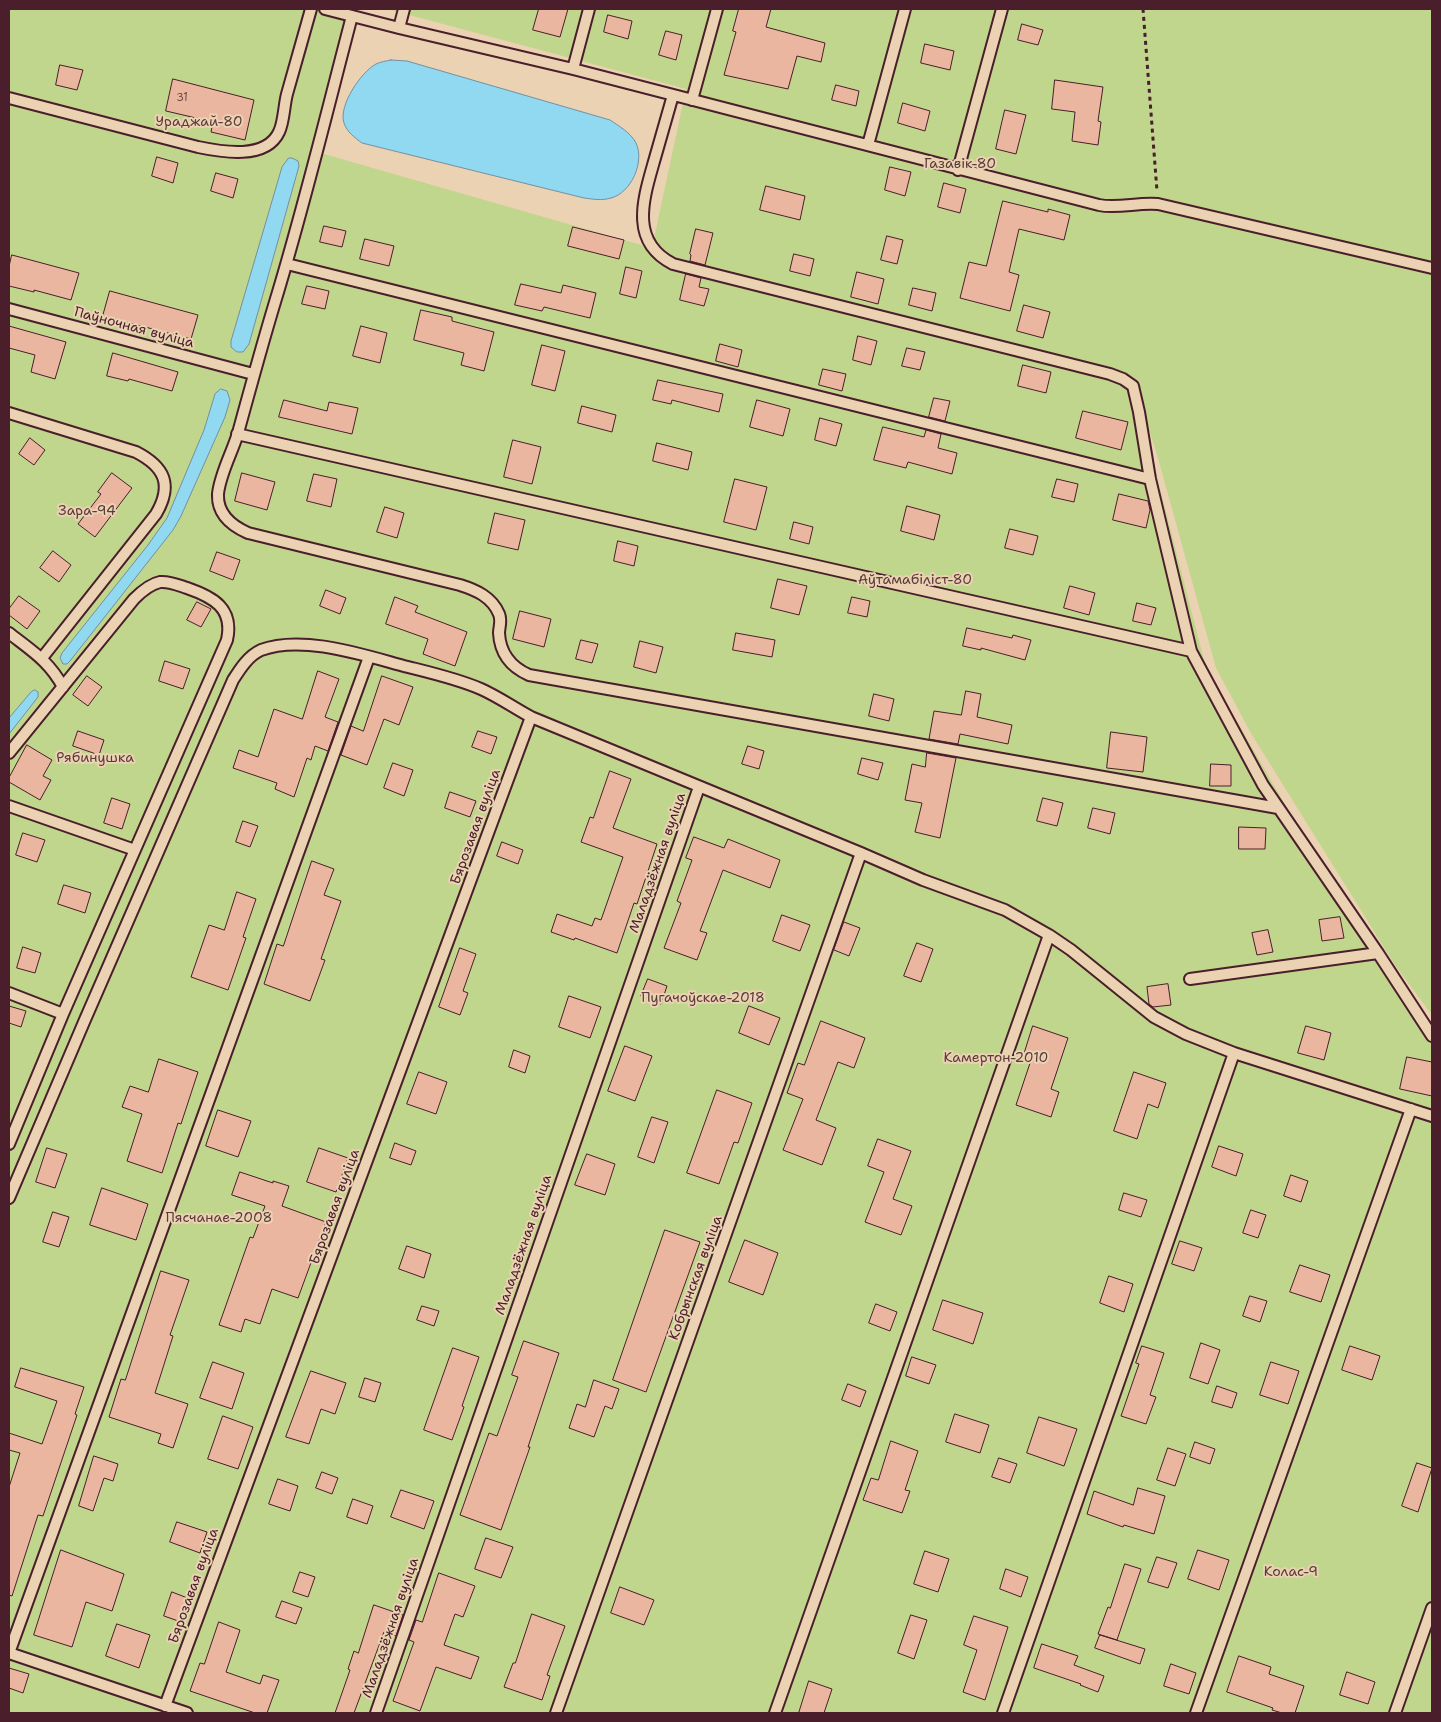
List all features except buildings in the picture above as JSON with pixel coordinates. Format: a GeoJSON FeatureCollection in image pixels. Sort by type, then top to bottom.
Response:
{"type":"FeatureCollection","features":[{"type":"Feature","properties":{"kind":"lane"},"geometry":{"type":"LineString","coordinates":[[9,98],[219,152],[242,152],[261,148],[268,144],[279,132],[311,9]]}},
{"type":"Feature","properties":{"kind":"lane"},"geometry":{"type":"LineString","coordinates":[[325,9],[573,69],[958,170],[1106,206],[1139,203],[1158,204],[1432,268]]}},
{"type":"Feature","properties":{"kind":"lane"},"geometry":{"type":"LineString","coordinates":[[399,28],[404,9]]}},
{"type":"Feature","properties":{"kind":"lane"},"geometry":{"type":"LineString","coordinates":[[573,69],[589,9]]}},
{"type":"Feature","properties":{"kind":"lane"},"geometry":{"type":"LineString","coordinates":[[692,100],[717,9]]}},
{"type":"Feature","properties":{"kind":"lane"},"geometry":{"type":"LineString","coordinates":[[868,145],[905,9]]}},
{"type":"Feature","properties":{"kind":"lane"},"geometry":{"type":"LineString","coordinates":[[958,170],[1002,9]]}},
{"type":"Feature","properties":{"kind":"lane"},"geometry":{"type":"LineString","coordinates":[[352,16],[287,264],[218,495],[219,505],[230,523],[248,533],[460,585],[480,593],[489,600],[500,616],[500,642],[503,652],[515,666],[530,674],[1278,808]]}},
{"type":"Feature","properties":{"kind":"lane"},"geometry":{"type":"LineString","coordinates":[[673,95],[646,192],[643,221],[645,234],[650,244],[664,260],[673,264],[1110,374],[1123,379],[1133,386],[1150,479],[1190,651],[1278,808],[1378,953],[1432,1036]]}},
{"type":"Feature","properties":{"kind":"lane"},"geometry":{"type":"LineString","coordinates":[[287,264],[1150,479]]}},
{"type":"Feature","properties":{"kind":"lane","name":"Паўночная вуліца"},"geometry":{"type":"LineString","coordinates":[[9,310],[253,374]]}},
{"type":"Feature","properties":{"kind":"lane"},"geometry":{"type":"LineString","coordinates":[[9,413],[136,452],[148,458],[157,466],[166,486],[156,514],[42,658]]}},
{"type":"Feature","properties":{"kind":"lane"},"geometry":{"type":"LineString","coordinates":[[237,434],[1190,651]]}},
{"type":"Feature","properties":{"kind":"lane"},"geometry":{"type":"LineString","coordinates":[[9,753],[134,599],[154,584],[160,582],[173,583],[202,593],[219,604],[225,612],[229,630],[227,640],[63,1014],[9,1144]]}},
{"type":"Feature","properties":{"kind":"lane"},"geometry":{"type":"LineString","coordinates":[[9,633],[42,658],[52,668],[63,687]]}},
{"type":"Feature","properties":{"kind":"lane"},"geometry":{"type":"LineString","coordinates":[[9,1198],[87,1013],[233,680],[249,658],[260,651],[289,645],[329,648],[466,683],[494,695],[531,717],[923,880],[1005,910],[1049,934],[1154,1017],[1186,1034],[1234,1053],[1432,1116]]}},
{"type":"Feature","properties":{"kind":"lane"},"geometry":{"type":"LineString","coordinates":[[187,1713],[9,1653],[369,657]]}},
{"type":"Feature","properties":{"kind":"lane","name":"Бярозавая вуліца"},"geometry":{"type":"LineString","coordinates":[[165,1706],[531,717]]}},
{"type":"Feature","properties":{"kind":"lane","name":"Маладзёжная вуліца"},"geometry":{"type":"LineString","coordinates":[[376,1713],[699,786]]}},
{"type":"Feature","properties":{"kind":"lane"},"geometry":{"type":"LineString","coordinates":[[9,806],[135,850]]}},
{"type":"Feature","properties":{"kind":"lane","name":"Кобрынская вуліца"},"geometry":{"type":"LineString","coordinates":[[556,1713],[861,853]]}},
{"type":"Feature","properties":{"kind":"lane"},"geometry":{"type":"LineString","coordinates":[[775,1713],[1049,934]]}},
{"type":"Feature","properties":{"kind":"lane"},"geometry":{"type":"LineString","coordinates":[[1190,979],[1378,953]]}},
{"type":"Feature","properties":{"kind":"lane"},"geometry":{"type":"LineString","coordinates":[[9,993],[63,1014]]}},
{"type":"Feature","properties":{"kind":"lane"},"geometry":{"type":"LineString","coordinates":[[1002,1713],[1234,1053]]}},
{"type":"Feature","properties":{"kind":"lane"},"geometry":{"type":"LineString","coordinates":[[1196,1713],[1411,1109]]}},
{"type":"Feature","properties":{"kind":"lane"},"geometry":{"type":"LineString","coordinates":[[1395,1713],[1428,1638],[1432,1608]]}},
{"type":"Feature","properties":{"kind":"path"},"geometry":{"type":"LineString","coordinates":[[1143,9],[1158,204]]}},
{"type":"Feature","properties":{"kind":"green space"},"geometry":{"type":"Polygon","coordinates":[[[9,9],[349,9],[310,150],[652,248],[686,89],[387,9],[1432,9],[1432,1015],[1395,965],[1252,735],[1216,668],[1156,451],[1132,379],[1206,668],[1320,865],[1432,1027],[1432,1713],[9,1713],[9,9]]]}},
{"type":"Feature","properties":{"kind":"water"},"geometry":{"type":"Polygon","coordinates":[[[391,60],[407,61],[610,120],[628,133],[636,143],[639,159],[634,176],[625,190],[618,195],[597,200],[362,143],[345,126],[344,108],[352,90],[364,74],[376,64],[391,60]]]}},
{"type":"Feature","properties":{"kind":"water"},"geometry":{"type":"Polygon","coordinates":[[[289,158],[298,161],[299,166],[249,344],[243,352],[237,352],[231,347],[231,341],[282,167],[289,158]]]}},
{"type":"Feature","properties":{"kind":"water"},"geometry":{"type":"Polygon","coordinates":[[[221,389],[227,391],[230,400],[225,417],[173,530],[70,661],[67,664],[63,664],[60,658],[62,653],[148,545],[167,518],[204,430],[215,394],[221,389]]]}},
{"type":"Feature","properties":{"kind":"water"},"geometry":{"type":"Polygon","coordinates":[[[35,690],[38,692],[38,697],[9,734],[9,718],[31,692],[35,690]]]}},
{"type":"Feature","properties":{"kind":"park label","name":"Ураджай-80"},"geometry":{"type":"Point","coordinates":[199,122]}},
{"type":"Feature","properties":{"kind":"park label","name":"Газавік-80"},"geometry":{"type":"Point","coordinates":[960,164]}},
{"type":"Feature","properties":{"kind":"park label","name":"Зара-94"},"geometry":{"type":"Point","coordinates":[87,511]}},
{"type":"Feature","properties":{"kind":"park label","name":"Аўтамабіліст-80"},"geometry":{"type":"Point","coordinates":[915,580]}},
{"type":"Feature","properties":{"kind":"park label","name":"Рябинушка"},"geometry":{"type":"Point","coordinates":[95,758]}},
{"type":"Feature","properties":{"kind":"park label","name":"Пугачоўскае-2018"},"geometry":{"type":"Point","coordinates":[703,998]}},
{"type":"Feature","properties":{"kind":"park label","name":"Камертон-2010"},"geometry":{"type":"Point","coordinates":[996,1058]}},
{"type":"Feature","properties":{"kind":"park label","name":"Пясчанае-2008"},"geometry":{"type":"Point","coordinates":[219,1218]}},
{"type":"Feature","properties":{"kind":"park label","name":"Колас-9"},"geometry":{"type":"Point","coordinates":[1291,1572]}}]}
